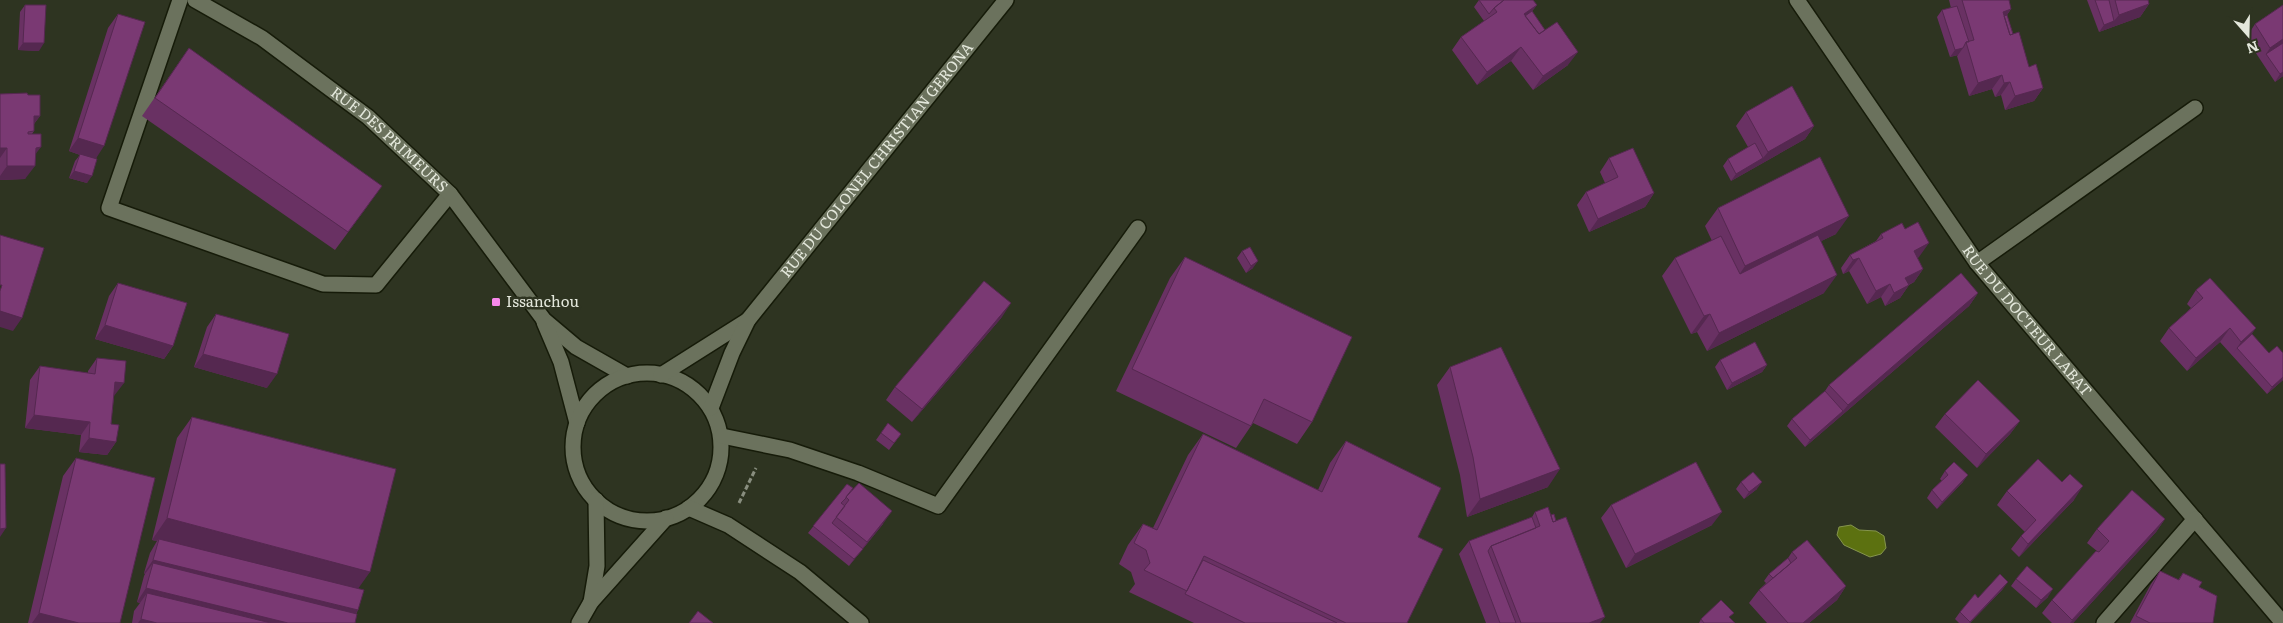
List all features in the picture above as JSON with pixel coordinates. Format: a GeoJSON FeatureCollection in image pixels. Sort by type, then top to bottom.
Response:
{"type":"FeatureCollection","features":[{"type":"Feature","properties":{"kind":"street"},"geometry":{"type":"LineString","coordinates":[[180,0],[110,208],[323,284],[376,285],[450,194]]}},
{"type":"Feature","properties":{"kind":"street","name":"RUE DES PRIMEURS"},"geometry":{"type":"LineString","coordinates":[[195,0],[262,38],[353,106],[450,194],[544,320],[576,347],[628,376]]}},
{"type":"Feature","properties":{"kind":"street","name":"RUE DU COLONEL CHRISTIAN GERONA"},"geometry":{"type":"LineString","coordinates":[[711,408],[732,353],[748,320],[1006,0]]}},
{"type":"Feature","properties":{"kind":"street","name":"RUE DU DOCTEUR LABAT"},"geometry":{"type":"LineString","coordinates":[[1797,0],[1977,263],[2283,623]]}},
{"type":"Feature","properties":{"kind":"street"},"geometry":{"type":"LineString","coordinates":[[1977,263],[2195,108]]}},
{"type":"Feature","properties":{"kind":"street"},"geometry":{"type":"LineString","coordinates":[[722,436],[790,450],[858,473],[938,506],[1138,228]]}},
{"type":"Feature","properties":{"kind":"street","name":"RUE DES PRIMEURS"},"geometry":{"type":"LineString","coordinates":[[544,320],[561,362],[577,423]]}},
{"type":"Feature","properties":{"kind":"street","name":"RUE DU COLONEL CHRISTIAN GERONA"},"geometry":{"type":"LineString","coordinates":[[661,375],[748,320]]}},
{"type":"Feature","properties":{"kind":"street"},"geometry":{"type":"LineString","coordinates":[[652,373],[661,375],[677,379],[698,392],[711,408],[722,436],[721,461],[712,485],[696,504],[674,517],[650,522],[626,519],[604,508],[587,492],[576,470],[572,447],[577,423],[588,402],[606,385],[628,376],[652,373]]}},
{"type":"Feature","properties":{"kind":"street"},"geometry":{"type":"LineString","coordinates":[[591,602],[597,566],[596,500]]}},
{"type":"Feature","properties":{"kind":"street"},"geometry":{"type":"LineString","coordinates":[[689,508],[728,525],[800,572],[861,623]]}},
{"type":"Feature","properties":{"kind":"street"},"geometry":{"type":"LineString","coordinates":[[579,623],[591,602],[666,518]]}},
{"type":"Feature","properties":{"kind":"street"},"geometry":{"type":"LineString","coordinates":[[2104,623],[2195,519]]}},
{"type":"Feature","properties":{"kind":"path"},"geometry":{"type":"LineString","coordinates":[[728,525],[767,446]]}},
{"type":"Feature","properties":{"kind":"shaded area"},"geometry":{"type":"Polygon","coordinates":[[[1851,525],[1859,530],[1876,531],[1884,536],[1886,548],[1881,554],[1870,557],[1844,545],[1837,535],[1839,527],[1851,525]]]}},
{"type":"Feature","properties":{"kind":"building"},"geometry":{"type":"Polygon","coordinates":[[[1479,0],[1504,0],[1489,14],[1479,0]]]}},
{"type":"Feature","properties":{"kind":"building"},"geometry":{"type":"Polygon","coordinates":[[[1504,0],[1533,0],[1537,5],[1524,14],[1539,34],[1557,22],[1578,52],[1543,76],[1521,47],[1487,72],[1461,37],[1497,12],[1494,8],[1504,0]]]}},
{"type":"Feature","properties":{"kind":"building"},"geometry":{"type":"Polygon","coordinates":[[[1962,0],[2009,0],[2011,9],[2003,12],[2010,35],[2019,32],[2029,67],[2036,64],[2043,88],[2015,96],[2010,82],[2004,83],[2002,75],[1978,83],[1966,42],[1974,40],[1962,0]]]}},
{"type":"Feature","properties":{"kind":"building"},"geometry":{"type":"Polygon","coordinates":[[[2095,0],[2109,0],[2114,21],[2104,25],[2095,0]]]}},
{"type":"Feature","properties":{"kind":"building"},"geometry":{"type":"Polygon","coordinates":[[[2115,0],[2148,0],[2149,4],[2119,15],[2115,0]]]}},
{"type":"Feature","properties":{"kind":"building"},"geometry":{"type":"Polygon","coordinates":[[[25,5],[46,5],[44,43],[23,43],[25,5]]]}},
{"type":"Feature","properties":{"kind":"building"},"geometry":{"type":"Polygon","coordinates":[[[2283,5],[2283,39],[2270,48],[2255,24],[2283,5]]]}},
{"type":"Feature","properties":{"kind":"building"},"geometry":{"type":"Polygon","coordinates":[[[1957,6],[1969,42],[1966,42],[1963,48],[1955,50],[1942,10],[1957,6]]]}},
{"type":"Feature","properties":{"kind":"building"},"geometry":{"type":"Polygon","coordinates":[[[1532,11],[1545,30],[1539,34],[1525,16],[1532,11]]]}},
{"type":"Feature","properties":{"kind":"building"},"geometry":{"type":"Polygon","coordinates":[[[118,14],[145,22],[104,146],[78,138],[118,14]]]}},
{"type":"Feature","properties":{"kind":"building"},"geometry":{"type":"Polygon","coordinates":[[[2007,15],[2013,34],[2010,35],[2004,16],[2007,15]]]}},
{"type":"Feature","properties":{"kind":"building"},"geometry":{"type":"Polygon","coordinates":[[[2283,43],[2283,72],[2280,74],[2266,54],[2283,43]]]}},
{"type":"Feature","properties":{"kind":"building"},"geometry":{"type":"Polygon","coordinates":[[[189,48],[382,186],[348,232],[155,98],[189,48]]]}},
{"type":"Feature","properties":{"kind":"building"},"geometry":{"type":"Polygon","coordinates":[[[1792,86],[1814,126],[1768,152],[1746,112],[1792,86]]]}},
{"type":"Feature","properties":{"kind":"building"},"geometry":{"type":"Polygon","coordinates":[[[27,93],[28,95],[40,95],[40,116],[34,116],[34,131],[28,132],[28,134],[41,134],[41,147],[36,148],[35,166],[7,166],[7,148],[0,148],[0,94],[27,93]]]}},
{"type":"Feature","properties":{"kind":"building"},"geometry":{"type":"Polygon","coordinates":[[[1755,143],[1763,158],[1736,174],[1728,159],[1755,143]]]}},
{"type":"Feature","properties":{"kind":"building"},"geometry":{"type":"Polygon","coordinates":[[[1633,148],[1654,193],[1598,219],[1586,192],[1618,177],[1609,158],[1633,148]]]}},
{"type":"Feature","properties":{"kind":"building"},"geometry":{"type":"Polygon","coordinates":[[[80,154],[97,159],[92,176],[74,171],[80,154]]]}},
{"type":"Feature","properties":{"kind":"building"},"geometry":{"type":"Polygon","coordinates":[[[1820,157],[1849,216],[1745,266],[1718,208],[1820,157]]]}},
{"type":"Feature","properties":{"kind":"building"},"geometry":{"type":"Polygon","coordinates":[[[1918,222],[1929,243],[1914,251],[1923,269],[1905,278],[1909,285],[1894,293],[1890,284],[1876,291],[1859,258],[1853,260],[1850,255],[1883,238],[1881,234],[1902,223],[1905,229],[1918,222]]]}},
{"type":"Feature","properties":{"kind":"building"},"geometry":{"type":"Polygon","coordinates":[[[0,235],[44,248],[22,318],[0,311],[0,291],[2,285],[0,285],[0,235]]]}},
{"type":"Feature","properties":{"kind":"building"},"geometry":{"type":"Polygon","coordinates":[[[1818,235],[1837,275],[1719,333],[1710,314],[1704,316],[1675,258],[1721,236],[1740,274],[1818,235]]]}},
{"type":"Feature","properties":{"kind":"building"},"geometry":{"type":"Polygon","coordinates":[[[1250,247],[1258,261],[1251,266],[1242,251],[1250,247]]]}},
{"type":"Feature","properties":{"kind":"building"},"geometry":{"type":"Polygon","coordinates":[[[1185,257],[1352,337],[1312,422],[1264,399],[1251,426],[1132,369],[1185,257]]]}},
{"type":"Feature","properties":{"kind":"building"},"geometry":{"type":"Polygon","coordinates":[[[1961,273],[1978,293],[1848,405],[1829,385],[1961,273]]]}},
{"type":"Feature","properties":{"kind":"building"},"geometry":{"type":"Polygon","coordinates":[[[2210,278],[2256,328],[2241,342],[2230,328],[2196,358],[2169,328],[2203,298],[2196,290],[2210,278]]]}},
{"type":"Feature","properties":{"kind":"building"},"geometry":{"type":"Polygon","coordinates":[[[984,281],[1011,303],[922,409],[895,387],[984,281]]]}},
{"type":"Feature","properties":{"kind":"building"},"geometry":{"type":"Polygon","coordinates":[[[118,283],[187,303],[173,346],[105,325],[118,283]]]}},
{"type":"Feature","properties":{"kind":"building"},"geometry":{"type":"Polygon","coordinates":[[[216,314],[289,334],[277,374],[203,354],[216,314]]]}},
{"type":"Feature","properties":{"kind":"building"},"geometry":{"type":"Polygon","coordinates":[[[2252,334],[2269,353],[2277,346],[2283,353],[2283,377],[2272,387],[2237,348],[2252,334]]]}},
{"type":"Feature","properties":{"kind":"building"},"geometry":{"type":"Polygon","coordinates":[[[1755,342],[1767,365],[1732,383],[1720,360],[1755,342]]]}},
{"type":"Feature","properties":{"kind":"building"},"geometry":{"type":"Polygon","coordinates":[[[1501,347],[1560,469],[1480,499],[1473,457],[1450,367],[1501,347]]]}},
{"type":"Feature","properties":{"kind":"building"},"geometry":{"type":"Polygon","coordinates":[[[97,358],[126,361],[124,383],[115,382],[111,424],[119,425],[116,442],[89,438],[90,422],[34,415],[40,366],[95,374],[97,358]]]}},
{"type":"Feature","properties":{"kind":"building"},"geometry":{"type":"Polygon","coordinates":[[[1978,380],[2020,421],[1986,454],[1945,414],[1978,380]]]}},
{"type":"Feature","properties":{"kind":"building"},"geometry":{"type":"Polygon","coordinates":[[[1825,391],[1843,411],[1810,440],[1792,419],[1825,391]]]}},
{"type":"Feature","properties":{"kind":"building"},"geometry":{"type":"Polygon","coordinates":[[[192,417],[396,469],[370,572],[167,518],[192,417]]]}},
{"type":"Feature","properties":{"kind":"building"},"geometry":{"type":"Polygon","coordinates":[[[888,423],[901,434],[894,443],[881,433],[888,423]]]}},
{"type":"Feature","properties":{"kind":"building"},"geometry":{"type":"Polygon","coordinates":[[[1203,434],[1322,492],[1346,441],[1441,488],[1418,537],[1443,549],[1407,623],[1346,623],[1204,556],[1187,591],[1144,570],[1150,563],[1146,550],[1134,543],[1143,524],[1157,530],[1203,434]]]}},
{"type":"Feature","properties":{"kind":"building"},"geometry":{"type":"Polygon","coordinates":[[[76,458],[155,478],[120,623],[79,623],[39,613],[76,458]]]}},
{"type":"Feature","properties":{"kind":"building"},"geometry":{"type":"Polygon","coordinates":[[[2038,459],[2062,482],[2070,474],[2083,486],[2028,544],[2021,536],[2036,520],[2007,491],[2038,459]]]}},
{"type":"Feature","properties":{"kind":"building"},"geometry":{"type":"Polygon","coordinates":[[[1696,462],[1722,512],[1635,554],[1611,505],[1696,462]]]}},
{"type":"Feature","properties":{"kind":"building"},"geometry":{"type":"Polygon","coordinates":[[[1954,462],[1968,475],[1942,502],[1932,490],[1948,475],[1945,471],[1954,462]]]}},
{"type":"Feature","properties":{"kind":"building"},"geometry":{"type":"Polygon","coordinates":[[[0,464],[5,464],[6,528],[0,529],[0,464]]]}},
{"type":"Feature","properties":{"kind":"building"},"geometry":{"type":"Polygon","coordinates":[[[1753,472],[1762,482],[1749,492],[1741,482],[1753,472]]]}},
{"type":"Feature","properties":{"kind":"building"},"geometry":{"type":"Polygon","coordinates":[[[859,483],[892,511],[867,542],[836,517],[849,500],[846,497],[859,483]]]}},
{"type":"Feature","properties":{"kind":"building"},"geometry":{"type":"Polygon","coordinates":[[[847,484],[853,488],[841,503],[845,506],[832,523],[863,549],[854,559],[813,526],[847,484]]]}},
{"type":"Feature","properties":{"kind":"building"},"geometry":{"type":"Polygon","coordinates":[[[2132,490],[2165,519],[2072,620],[2052,600],[2096,551],[2099,552],[2109,541],[2097,529],[2132,490]]]}},
{"type":"Feature","properties":{"kind":"building"},"geometry":{"type":"Polygon","coordinates":[[[1548,507],[1553,522],[1566,517],[1605,617],[1589,623],[1521,623],[1491,546],[1540,526],[1535,512],[1548,507]]]}},
{"type":"Feature","properties":{"kind":"building"},"geometry":{"type":"Polygon","coordinates":[[[1554,514],[1556,521],[1553,522],[1551,515],[1554,514]]]}},
{"type":"Feature","properties":{"kind":"building"},"geometry":{"type":"Polygon","coordinates":[[[1532,517],[1536,528],[1491,546],[1488,551],[1516,623],[1500,623],[1469,541],[1532,517]]]}},
{"type":"Feature","properties":{"kind":"building"},"geometry":{"type":"Polygon","coordinates":[[[159,539],[364,590],[358,610],[153,560],[159,539]]]}},
{"type":"Feature","properties":{"kind":"building"},"geometry":{"type":"Polygon","coordinates":[[[1807,540],[1846,586],[1803,623],[1788,623],[1759,590],[1797,558],[1792,552],[1807,540]]]}},
{"type":"Feature","properties":{"kind":"building"},"geometry":{"type":"Polygon","coordinates":[[[1788,558],[1791,563],[1773,578],[1769,574],[1788,558]]]}},
{"type":"Feature","properties":{"kind":"building"},"geometry":{"type":"Polygon","coordinates":[[[1203,560],[1337,623],[1245,623],[1185,594],[1203,560]]]}},
{"type":"Feature","properties":{"kind":"building"},"geometry":{"type":"Polygon","coordinates":[[[153,563],[357,614],[355,623],[288,623],[146,588],[153,563]]]}},
{"type":"Feature","properties":{"kind":"building"},"geometry":{"type":"Polygon","coordinates":[[[2027,566],[2053,589],[2041,600],[2016,579],[2027,566]]]}},
{"type":"Feature","properties":{"kind":"building"},"geometry":{"type":"Polygon","coordinates":[[[2160,571],[2179,580],[2183,573],[2202,582],[2199,587],[2217,596],[2213,623],[2150,623],[2136,616],[2160,571]]]}},
{"type":"Feature","properties":{"kind":"building"},"geometry":{"type":"Polygon","coordinates":[[[2000,574],[2008,582],[1970,622],[1960,612],[1975,594],[1978,598],[2000,574]]]}},
{"type":"Feature","properties":{"kind":"building"},"geometry":{"type":"Polygon","coordinates":[[[147,593],[271,623],[157,623],[141,619],[147,593]]]}},
{"type":"Feature","properties":{"kind":"building"},"geometry":{"type":"Polygon","coordinates":[[[1721,600],[1734,613],[1729,617],[1735,623],[1704,623],[1701,619],[1721,600]]]}},
{"type":"Feature","properties":{"kind":"building"},"geometry":{"type":"Polygon","coordinates":[[[698,611],[713,623],[689,623],[698,611]]]}},
{"type":"Feature","properties":{"kind":"place","name":"Issanchou"},"geometry":{"type":"Point","coordinates":[496,302]}}]}
